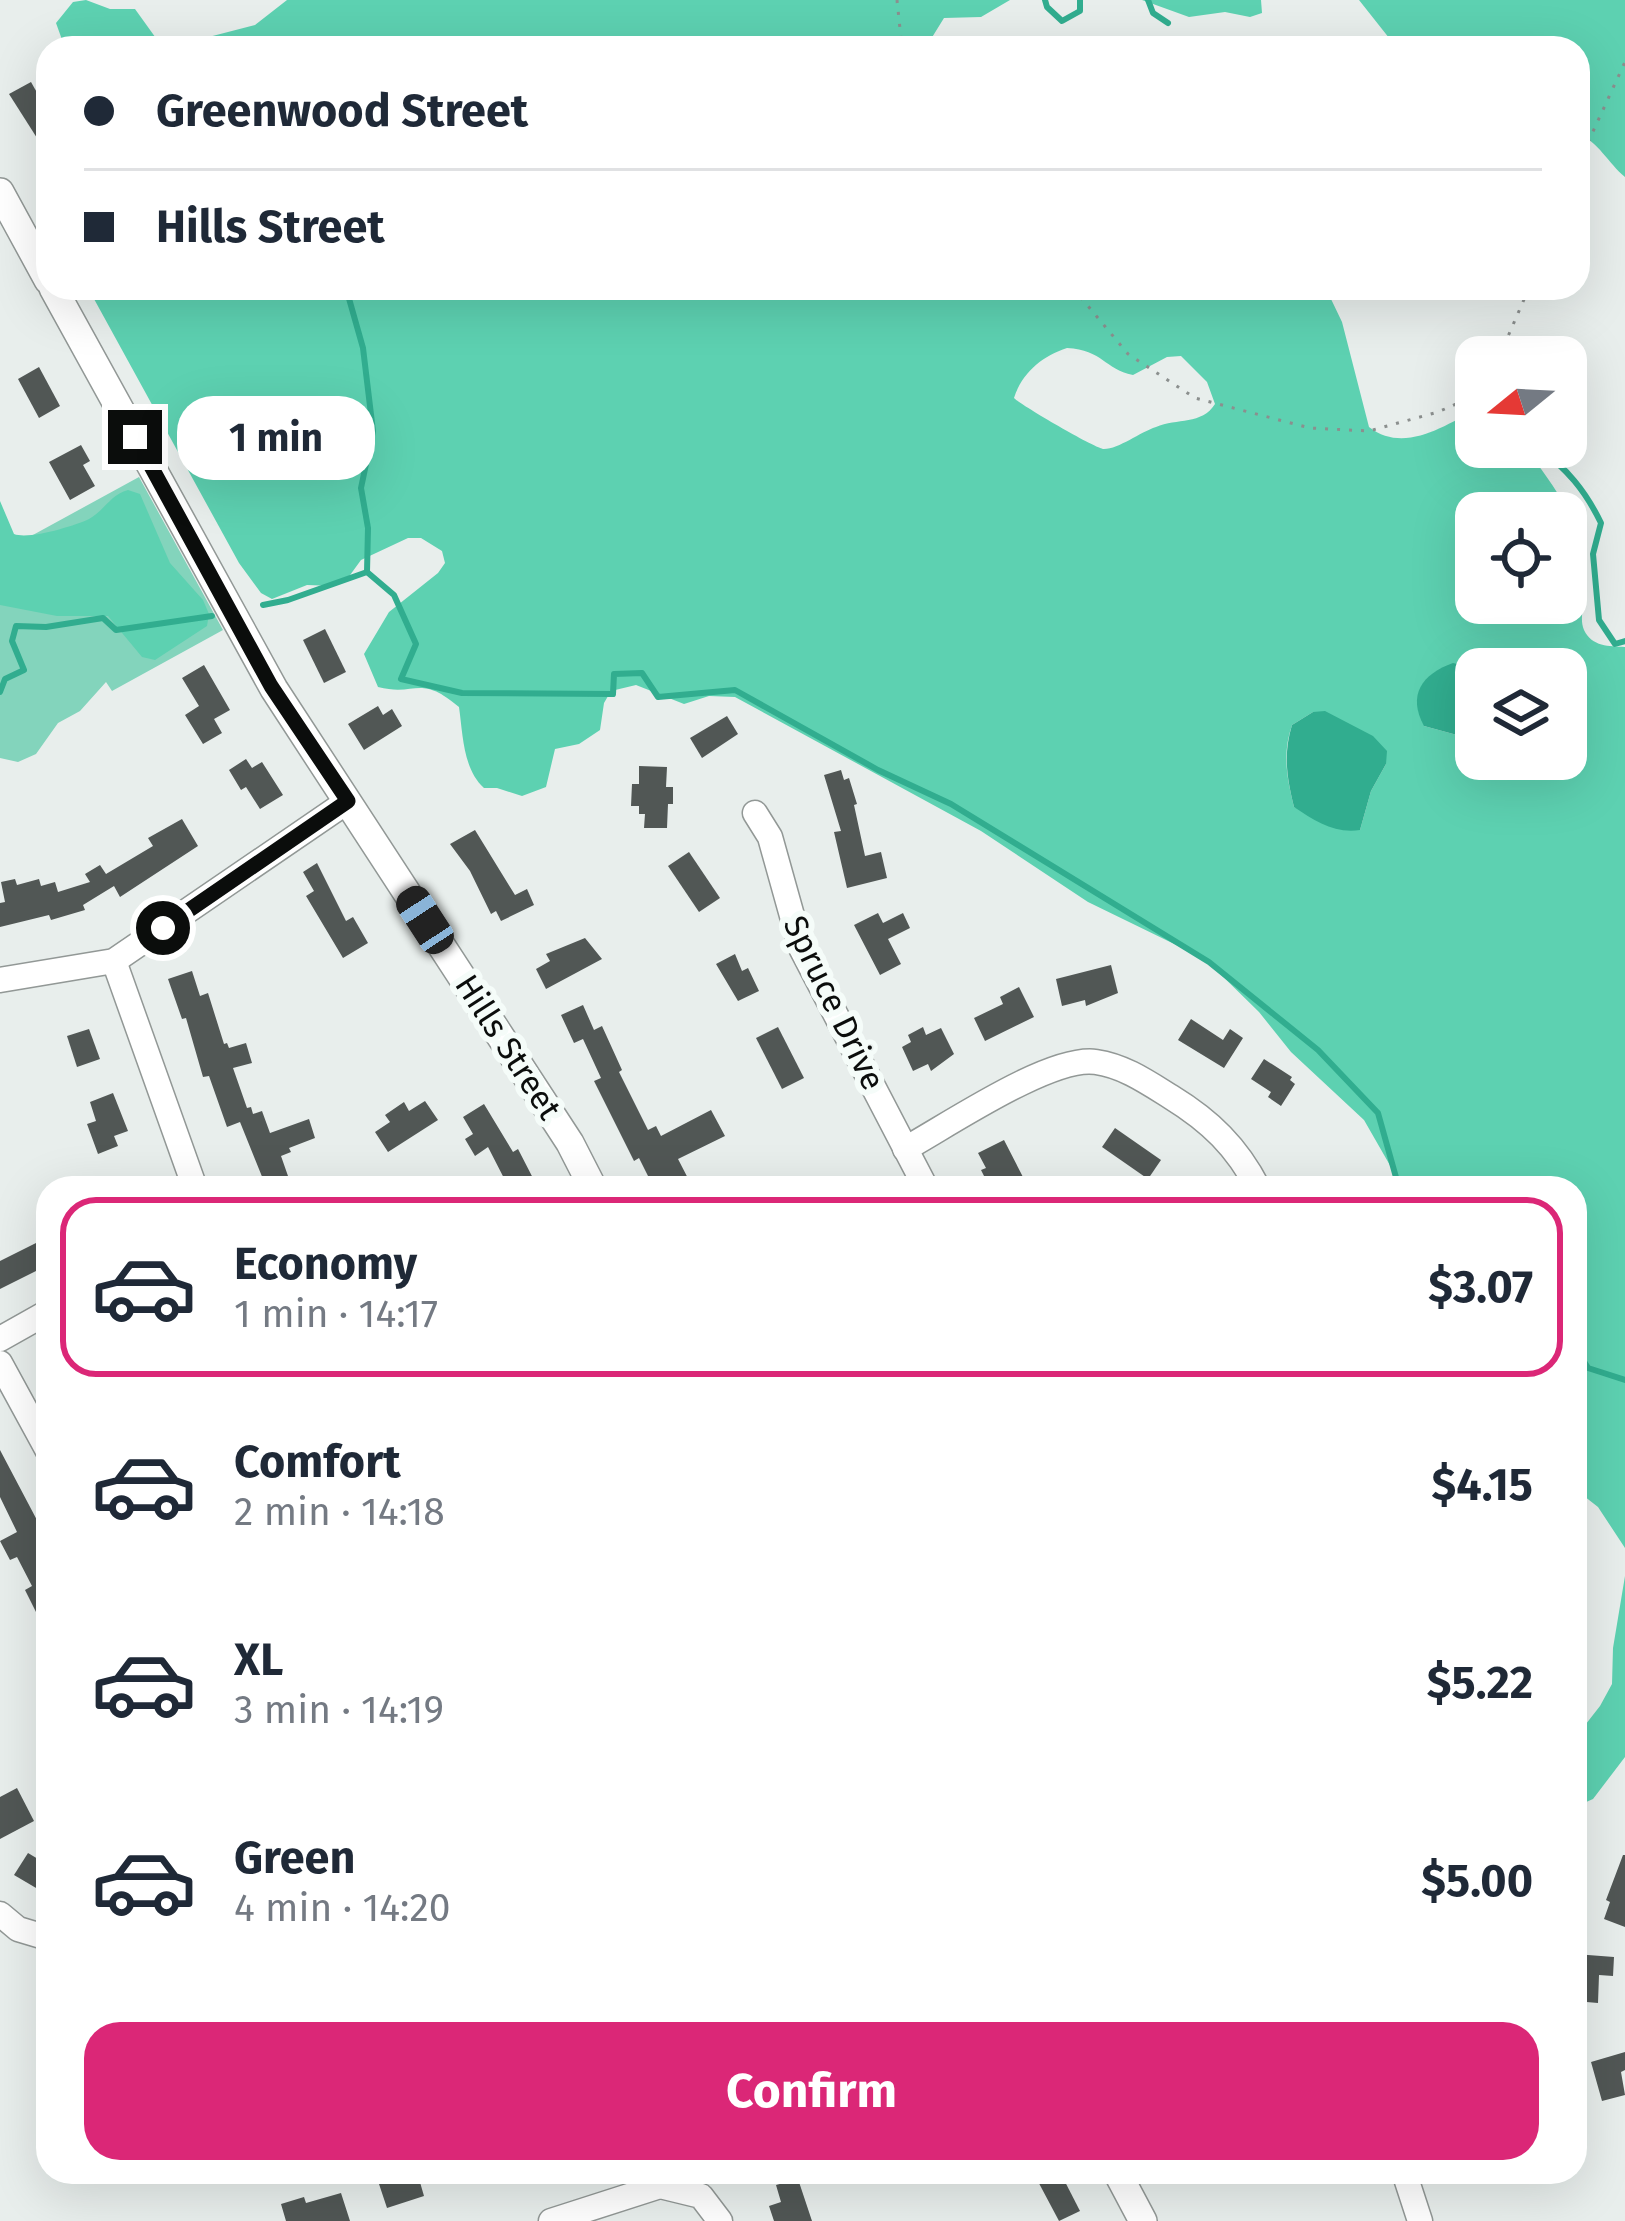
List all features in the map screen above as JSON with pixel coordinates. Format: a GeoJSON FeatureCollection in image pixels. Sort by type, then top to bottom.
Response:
{"type":"FeatureCollection","features":[{"type":"Feature","properties":{"kind":"street"},"geometry":{"type":"LineString","coordinates":[[0,192],[36,258]]}},
{"type":"Feature","properties":{"kind":"street","name":"Hills Street"},"geometry":{"type":"LineString","coordinates":[[59,300],[271,686],[570,1143],[587,1176]]}},
{"type":"Feature","properties":{"kind":"street"},"geometry":{"type":"LineString","coordinates":[[0,980],[114,961],[348,801]]}},
{"type":"Feature","properties":{"kind":"street","name":"Spruce Drive"},"geometry":{"type":"LineString","coordinates":[[754,813],[770,837],[800,948],[920,1176]]}},
{"type":"Feature","properties":{"kind":"street"},"geometry":{"type":"LineString","coordinates":[[114,961],[191,1176]]}},
{"type":"Feature","properties":{"kind":"street"},"geometry":{"type":"LineString","coordinates":[[905,1149],[1060,1066],[1093,1061],[1129,1072],[1222,1132],[1250,1176]]}},
{"type":"Feature","properties":{"kind":"street"},"geometry":{"type":"LineString","coordinates":[[0,1340],[36,1319]]}},
{"type":"Feature","properties":{"kind":"street"},"geometry":{"type":"LineString","coordinates":[[0,1363],[36,1429]]}},
{"type":"Feature","properties":{"kind":"street"},"geometry":{"type":"LineString","coordinates":[[0,1914],[18,1929],[36,1934]]}},
{"type":"Feature","properties":{"kind":"street"},"geometry":{"type":"LineString","coordinates":[[1123,2184],[1143,2221]]}},
{"type":"Feature","properties":{"kind":"street"},"geometry":{"type":"LineString","coordinates":[[1408,2184],[1420,2221]]}},
{"type":"Feature","properties":{"kind":"street"},"geometry":{"type":"LineString","coordinates":[[551,2221],[660,2186],[701,2195],[720,2221]]}},
{"type":"Feature","properties":{"kind":"path"},"geometry":{"type":"LineString","coordinates":[[897,0],[901,36]]}},
{"type":"Feature","properties":{"kind":"path"},"geometry":{"type":"LineString","coordinates":[[1590,138],[1625,62]]}},
{"type":"Feature","properties":{"kind":"path"},"geometry":{"type":"LineString","coordinates":[[1083,300],[1128,353],[1195,398],[1310,428],[1369,431],[1455,404]]}},
{"type":"Feature","properties":{"kind":"path"},"geometry":{"type":"LineString","coordinates":[[1508,336],[1524,300]]}},
{"type":"Feature","properties":{"kind":"shaded area"},"geometry":{"type":"Polygon","coordinates":[[[287,0],[1010,0],[981,17],[944,18],[933,36],[212,36],[255,25],[287,0]]]}},
{"type":"Feature","properties":{"kind":"shaded area"},"geometry":{"type":"Polygon","coordinates":[[[1142,0],[1261,0],[1262,13],[1189,17],[1142,0]]]}},
{"type":"Feature","properties":{"kind":"shaded area"},"geometry":{"type":"Polygon","coordinates":[[[1359,0],[1625,0],[1625,177],[1590,141],[1590,36],[1388,36],[1359,0]]]}},
{"type":"Feature","properties":{"kind":"shaded area"},"geometry":{"type":"Polygon","coordinates":[[[73,2],[135,9],[154,36],[61,36],[56,23],[73,2]]]}},
{"type":"Feature","properties":{"kind":"shaded area"},"geometry":{"type":"Polygon","coordinates":[[[95,300],[1331,300],[1342,322],[1369,427],[1382,435],[1410,438],[1455,421],[1455,468],[1540,468],[1557,492],[1455,492],[1455,624],[1583,624],[1596,643],[1625,647],[1625,1548],[1587,1498],[1587,1176],[1396,1176],[1364,1120],[1291,1052],[1259,1012],[1205,959],[1088,902],[981,831],[735,697],[709,696],[684,704],[636,685],[611,691],[600,730],[579,744],[555,749],[546,787],[522,796],[484,788],[468,761],[459,707],[426,688],[378,687],[364,654],[389,612],[445,563],[442,551],[421,538],[408,538],[361,560],[345,582],[307,585],[272,599],[261,593],[239,563],[95,300]],[[1067,348],[1041,361],[1014,398],[1104,449],[1164,424],[1196,418],[1215,404],[1207,382],[1181,356],[1167,357],[1133,375],[1088,352],[1067,348]],[[1313,712],[1292,725],[1287,766],[1294,807],[1360,830],[1371,791],[1386,764],[1313,712]]]}},
{"type":"Feature","properties":{"kind":"shaded area"},"geometry":{"type":"Polygon","coordinates":[[[139,477],[223,630],[112,691],[106,682],[80,711],[58,723],[36,754],[18,762],[0,758],[0,553],[139,477]]]}},
{"type":"Feature","properties":{"kind":"shaded area"},"geometry":{"type":"Polygon","coordinates":[[[128,490],[140,494],[170,563],[203,600],[209,614],[207,626],[155,660],[142,657],[108,616],[57,616],[0,605],[0,501],[14,534],[30,535],[89,519],[128,490]]]}},
{"type":"Feature","properties":{"kind":"shaded area"},"geometry":{"type":"Polygon","coordinates":[[[1455,663],[1455,734],[1424,726],[1419,715],[1418,695],[1433,673],[1455,663]]]}},
{"type":"Feature","properties":{"kind":"shaded area"},"geometry":{"type":"Polygon","coordinates":[[[1325,711],[1373,736],[1387,751],[1360,830],[1334,828],[1294,807],[1287,766],[1292,725],[1313,712],[1325,711]]]}},
{"type":"Feature","properties":{"kind":"shaded area"},"geometry":{"type":"Polygon","coordinates":[[[1625,1576],[1625,1757],[1587,1802],[1587,1723],[1612,1684],[1625,1576]]]}},
{"type":"Feature","properties":{"kind":"building"},"geometry":{"type":"Polygon","coordinates":[[[31,82],[36,91],[36,136],[9,94],[31,82]]]}},
{"type":"Feature","properties":{"kind":"building"},"geometry":{"type":"Polygon","coordinates":[[[39,367],[60,406],[39,418],[18,379],[39,367]]]}},
{"type":"Feature","properties":{"kind":"building"},"geometry":{"type":"Polygon","coordinates":[[[81,445],[90,461],[83,465],[95,486],[70,500],[49,462],[81,445]]]}},
{"type":"Feature","properties":{"kind":"building"},"geometry":{"type":"Polygon","coordinates":[[[325,629],[346,672],[324,683],[303,640],[325,629]]]}},
{"type":"Feature","properties":{"kind":"building"},"geometry":{"type":"Polygon","coordinates":[[[204,665],[230,710],[214,719],[222,733],[203,744],[185,715],[199,706],[182,678],[204,665]]]}},
{"type":"Feature","properties":{"kind":"building"},"geometry":{"type":"Polygon","coordinates":[[[378,706],[383,715],[392,709],[402,726],[364,750],[348,724],[378,706]]]}},
{"type":"Feature","properties":{"kind":"building"},"geometry":{"type":"Polygon","coordinates":[[[727,716],[738,734],[702,758],[690,738],[727,716]]]}},
{"type":"Feature","properties":{"kind":"building"},"geometry":{"type":"Polygon","coordinates":[[[246,759],[252,768],[262,762],[283,795],[260,809],[229,770],[246,759]]]}},
{"type":"Feature","properties":{"kind":"building"},"geometry":{"type":"Polygon","coordinates":[[[639,766],[667,767],[666,787],[673,787],[673,804],[668,804],[667,828],[644,828],[645,814],[639,814],[639,806],[631,806],[639,766]]]}},
{"type":"Feature","properties":{"kind":"building"},"geometry":{"type":"Polygon","coordinates":[[[841,770],[844,780],[849,778],[857,804],[865,856],[881,852],[887,878],[847,888],[834,832],[841,831],[824,775],[841,770]]]}},
{"type":"Feature","properties":{"kind":"building"},"geometry":{"type":"Polygon","coordinates":[[[182,819],[198,846],[120,897],[114,886],[83,905],[85,910],[0,927],[0,903],[5,902],[1,882],[15,879],[17,885],[39,879],[41,886],[55,882],[58,892],[90,882],[85,874],[100,865],[106,874],[153,846],[148,838],[182,819]]]}},
{"type":"Feature","properties":{"kind":"building"},"geometry":{"type":"Polygon","coordinates":[[[475,830],[515,895],[527,889],[534,905],[501,921],[496,911],[491,914],[470,871],[450,844],[475,830]]]}},
{"type":"Feature","properties":{"kind":"building"},"geometry":{"type":"Polygon","coordinates":[[[689,852],[720,898],[699,912],[668,866],[689,852]]]}},
{"type":"Feature","properties":{"kind":"building"},"geometry":{"type":"Polygon","coordinates":[[[317,863],[346,921],[353,917],[368,943],[343,958],[306,896],[314,891],[303,872],[317,863]]]}},
{"type":"Feature","properties":{"kind":"building"},"geometry":{"type":"Polygon","coordinates":[[[878,913],[883,923],[903,913],[910,928],[888,939],[901,964],[880,975],[854,925],[878,913]]]}},
{"type":"Feature","properties":{"kind":"building"},"geometry":{"type":"Polygon","coordinates":[[[585,938],[602,959],[546,989],[536,969],[550,961],[546,954],[585,938]]]}},
{"type":"Feature","properties":{"kind":"building"},"geometry":{"type":"Polygon","coordinates":[[[735,954],[759,991],[738,1001],[716,964],[735,954]]]}},
{"type":"Feature","properties":{"kind":"building"},"geometry":{"type":"Polygon","coordinates":[[[1111,965],[1118,993],[1086,1006],[1085,1000],[1062,1006],[1056,979],[1111,965]]]}},
{"type":"Feature","properties":{"kind":"building"},"geometry":{"type":"Polygon","coordinates":[[[192,971],[200,996],[208,993],[224,1044],[229,1048],[246,1043],[252,1063],[233,1068],[247,1108],[253,1114],[262,1111],[270,1133],[309,1119],[315,1138],[281,1156],[288,1176],[262,1176],[240,1122],[227,1127],[209,1076],[203,1077],[186,1018],[182,1019],[168,979],[192,971]]]}},
{"type":"Feature","properties":{"kind":"building"},"geometry":{"type":"Polygon","coordinates":[[[1019,987],[1034,1017],[985,1041],[974,1018],[1003,1004],[1000,997],[1019,987]]]}},
{"type":"Feature","properties":{"kind":"building"},"geometry":{"type":"Polygon","coordinates":[[[583,1005],[594,1030],[602,1026],[648,1130],[656,1126],[661,1136],[711,1110],[725,1136],[678,1159],[687,1176],[648,1176],[639,1158],[634,1161],[594,1081],[601,1078],[583,1039],[574,1043],[561,1015],[583,1005]]]}},
{"type":"Feature","properties":{"kind":"building"},"geometry":{"type":"Polygon","coordinates":[[[1191,1019],[1223,1040],[1230,1029],[1243,1038],[1224,1068],[1178,1040],[1191,1019]]]}},
{"type":"Feature","properties":{"kind":"building"},"geometry":{"type":"Polygon","coordinates":[[[778,1027],[804,1078],[782,1089],[756,1038],[778,1027]]]}},
{"type":"Feature","properties":{"kind":"building"},"geometry":{"type":"Polygon","coordinates":[[[923,1027],[926,1035],[941,1028],[954,1054],[931,1071],[928,1064],[913,1071],[902,1047],[911,1042],[908,1035],[923,1027]]]}},
{"type":"Feature","properties":{"kind":"building"},"geometry":{"type":"Polygon","coordinates":[[[89,1029],[100,1059],[77,1067],[67,1036],[89,1029]]]}},
{"type":"Feature","properties":{"kind":"building"},"geometry":{"type":"Polygon","coordinates":[[[1264,1059],[1295,1084],[1281,1106],[1268,1097],[1271,1092],[1251,1079],[1264,1059]]]}},
{"type":"Feature","properties":{"kind":"building"},"geometry":{"type":"Polygon","coordinates":[[[113,1093],[128,1131],[114,1136],[118,1146],[98,1154],[87,1124],[96,1121],[90,1102],[113,1093]]]}},
{"type":"Feature","properties":{"kind":"building"},"geometry":{"type":"Polygon","coordinates":[[[425,1101],[438,1120],[388,1152],[375,1132],[390,1122],[385,1115],[404,1102],[409,1111],[425,1101]]]}},
{"type":"Feature","properties":{"kind":"building"},"geometry":{"type":"Polygon","coordinates":[[[484,1104],[532,1176],[503,1176],[488,1147],[475,1156],[465,1139],[473,1134],[463,1117],[484,1104]]]}},
{"type":"Feature","properties":{"kind":"building"},"geometry":{"type":"Polygon","coordinates":[[[1115,1128],[1161,1160],[1150,1176],[1144,1176],[1102,1147],[1115,1128]]]}},
{"type":"Feature","properties":{"kind":"building"},"geometry":{"type":"Polygon","coordinates":[[[1004,1140],[1022,1176],[984,1176],[981,1170],[986,1168],[978,1153],[1004,1140]]]}},
{"type":"Feature","properties":{"kind":"building"},"geometry":{"type":"Polygon","coordinates":[[[36,1243],[36,1271],[0,1289],[0,1261],[36,1243]]]}},
{"type":"Feature","properties":{"kind":"building"},"geometry":{"type":"Polygon","coordinates":[[[0,1450],[36,1518],[36,1612],[25,1590],[32,1586],[17,1557],[10,1560],[0,1541],[17,1532],[0,1497],[0,1450]]]}},
{"type":"Feature","properties":{"kind":"building"},"geometry":{"type":"Polygon","coordinates":[[[17,1788],[34,1821],[0,1839],[0,1797],[17,1788]]]}},
{"type":"Feature","properties":{"kind":"building"},"geometry":{"type":"Polygon","coordinates":[[[28,1853],[36,1858],[36,1888],[14,1875],[28,1853]]]}},
{"type":"Feature","properties":{"kind":"building"},"geometry":{"type":"Polygon","coordinates":[[[1625,1855],[1625,1927],[1604,1919],[1625,1855]]]}},
{"type":"Feature","properties":{"kind":"building"},"geometry":{"type":"Polygon","coordinates":[[[1587,1955],[1614,1957],[1613,1976],[1599,1975],[1598,2003],[1587,2002],[1587,1955]]]}},
{"type":"Feature","properties":{"kind":"building"},"geometry":{"type":"Polygon","coordinates":[[[1625,2052],[1621,2072],[1625,2095],[1602,2101],[1591,2062],[1625,2052]]]}},
{"type":"Feature","properties":{"kind":"building"},"geometry":{"type":"Polygon","coordinates":[[[379,2184],[420,2184],[424,2196],[387,2208],[379,2184]]]}},
{"type":"Feature","properties":{"kind":"building"},"geometry":{"type":"Polygon","coordinates":[[[800,2184],[812,2221],[774,2221],[769,2206],[781,2202],[776,2185],[800,2184]]]}},
{"type":"Feature","properties":{"kind":"building"},"geometry":{"type":"Polygon","coordinates":[[[1039,2184],[1066,2184],[1080,2211],[1059,2221],[1039,2184]]]}},
{"type":"Feature","properties":{"kind":"building"},"geometry":{"type":"Polygon","coordinates":[[[341,2193],[350,2221],[286,2221],[281,2204],[341,2193]]]}},
{"type":"Feature","properties":{"kind":"waterway"},"geometry":{"type":"LineString","coordinates":[[1045,0],[1062,21],[1080,11],[1080,0]]}},
{"type":"Feature","properties":{"kind":"waterway"},"geometry":{"type":"LineString","coordinates":[[1148,0],[1153,13],[1168,23]]}},
{"type":"Feature","properties":{"kind":"waterway"},"geometry":{"type":"LineString","coordinates":[[349,300],[363,348],[373,431],[361,488],[368,528],[367,572],[394,595],[416,644],[401,679],[462,693],[613,694],[614,674],[642,673],[658,697],[735,690],[878,770],[951,804],[1209,962],[1318,1050],[1378,1113],[1396,1176]]}},
{"type":"Feature","properties":{"kind":"waterway"},"geometry":{"type":"LineString","coordinates":[[1562,468],[1601,523],[1593,554],[1599,620],[1615,644],[1625,641]]}},
{"type":"Feature","properties":{"kind":"waterway"},"geometry":{"type":"LineString","coordinates":[[263,605],[367,572]]}},
{"type":"Feature","properties":{"kind":"waterway"},"geometry":{"type":"LineString","coordinates":[[0,692],[5,679],[24,670],[12,641],[16,626],[46,627],[103,618],[116,630],[212,616]]}},
{"type":"Feature","properties":{"kind":"waterway"},"geometry":{"type":"LineString","coordinates":[[1587,1366],[1625,1380]]}},
{"type":"Feature","properties":{"kind":"route"},"geometry":{"type":"LineString","coordinates":[[135,437],[271,686],[348,801],[163,928]]}}]}
